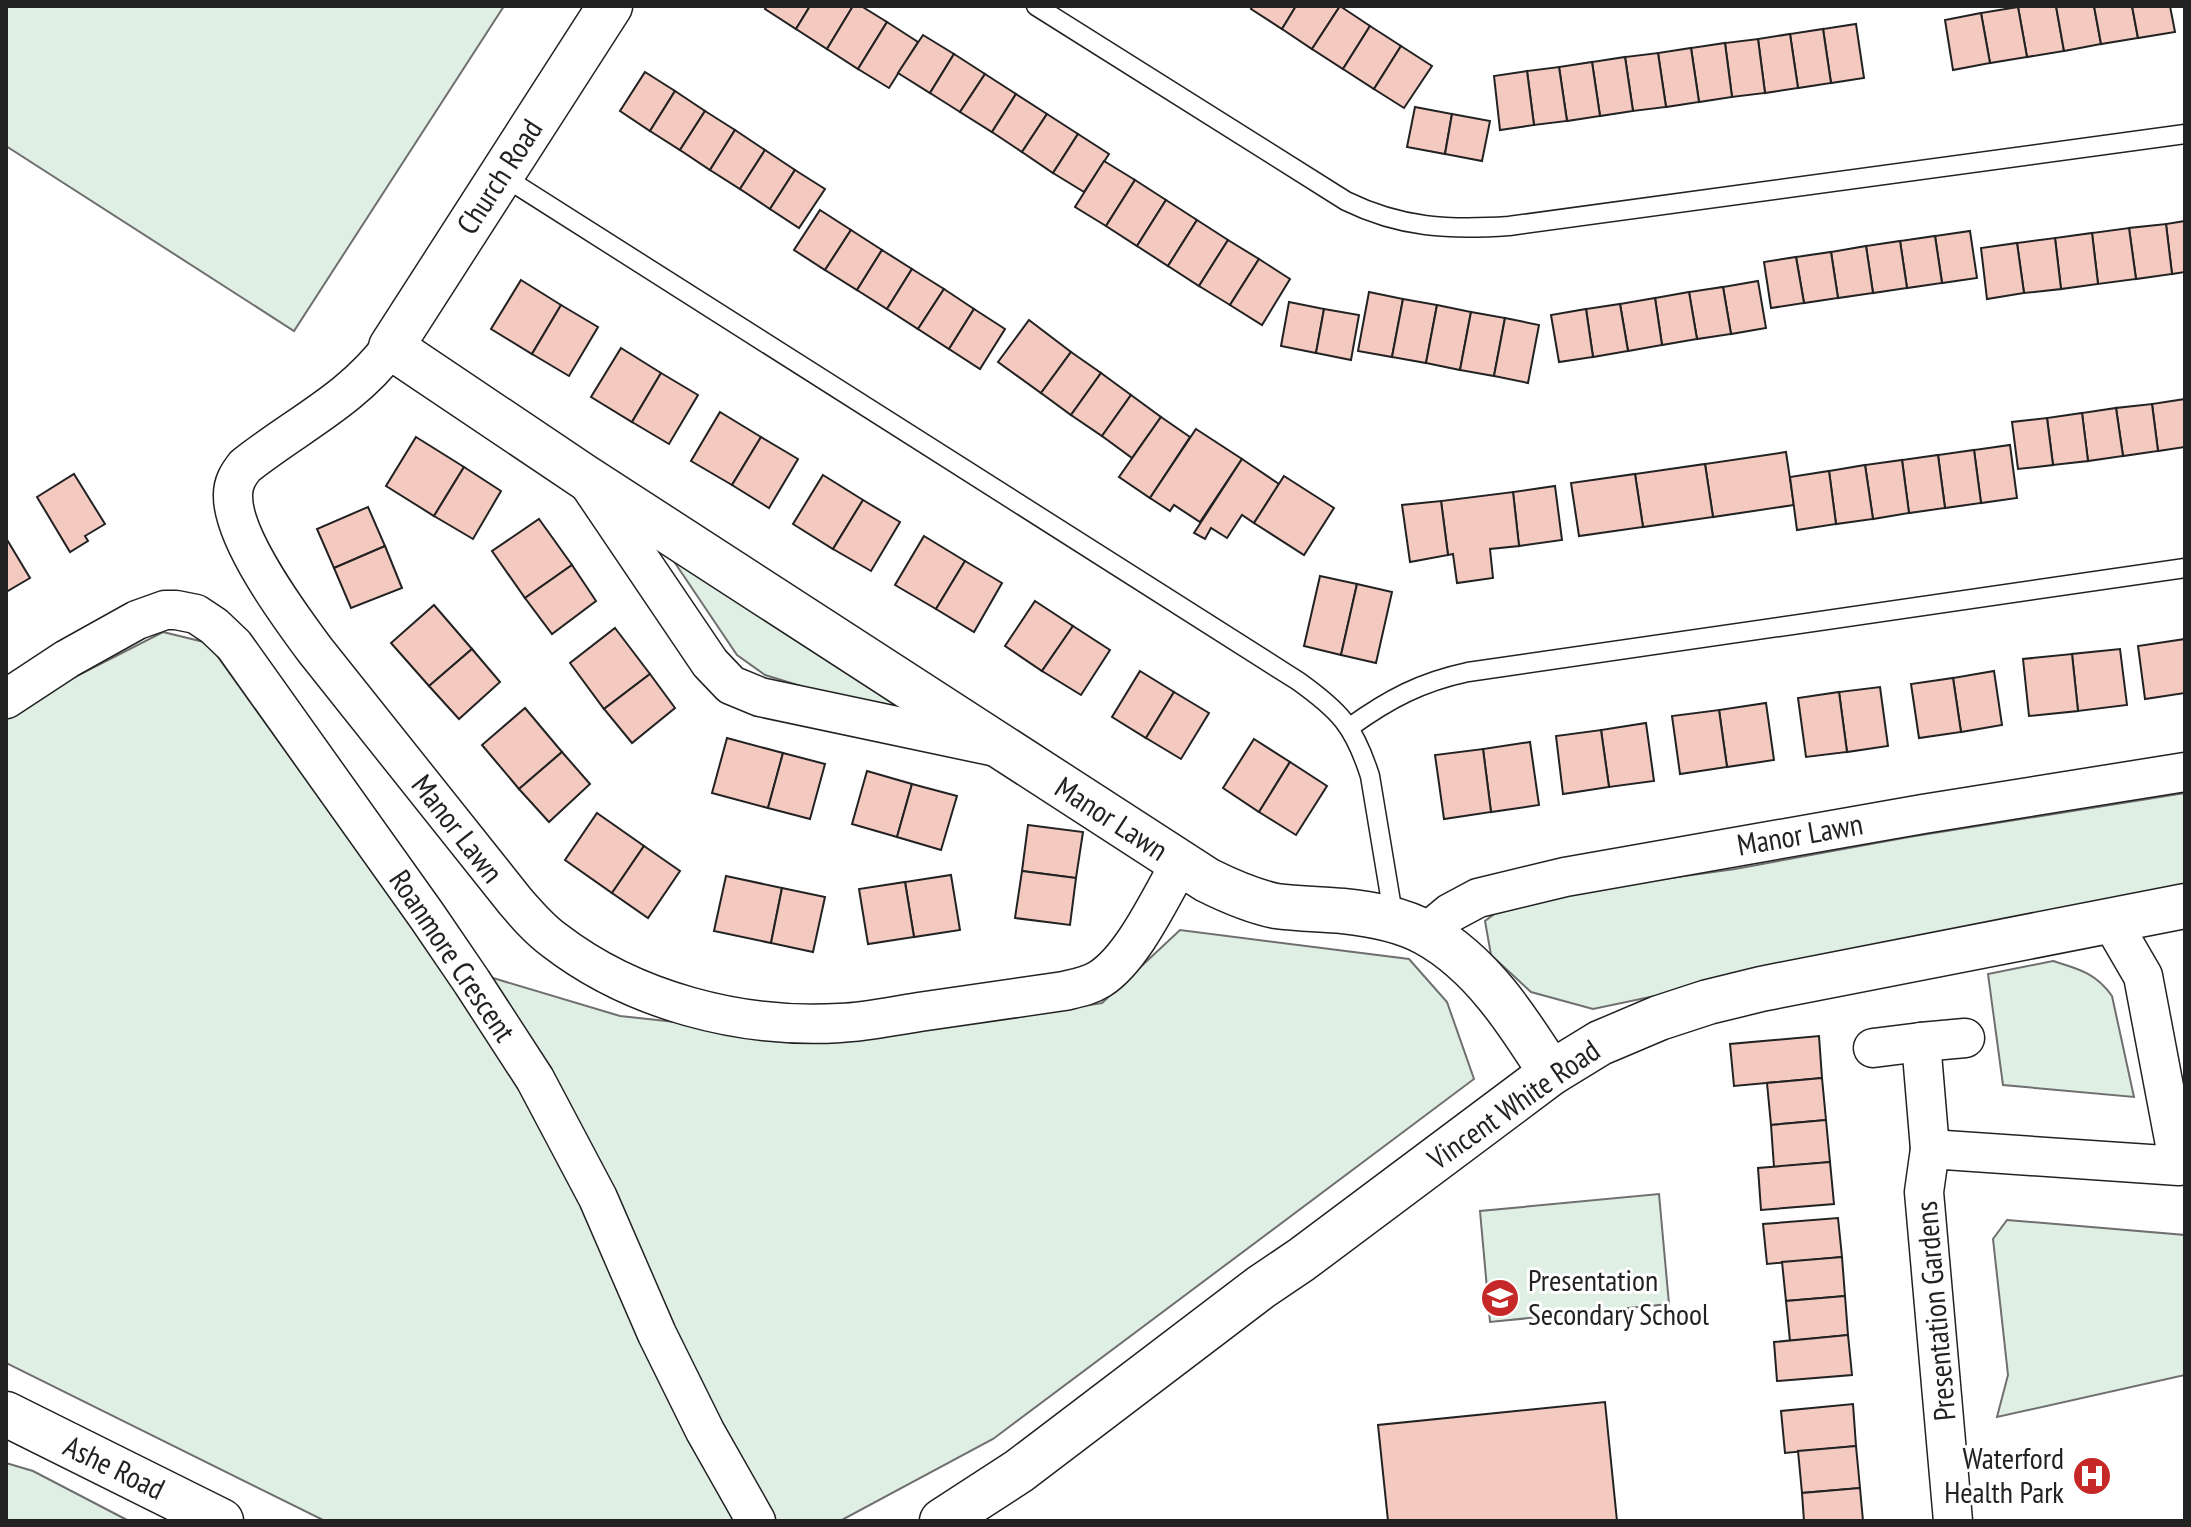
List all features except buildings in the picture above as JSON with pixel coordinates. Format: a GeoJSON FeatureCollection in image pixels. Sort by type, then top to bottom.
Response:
{"type":"FeatureCollection","features":[{"type":"Feature","properties":{"kind":"street","name":"Church Road"},"geometry":{"type":"LineString","coordinates":[[391,347],[610,6]]}},
{"type":"Feature","properties":{"kind":"street","name":"Manor Lawn"},"geometry":{"type":"LineString","coordinates":[[1180,864],[1137,937],[1114,968],[1092,983],[1064,991],[865,1021],[825,1024],[777,1022],[708,1011],[677,1003],[621,981],[582,960],[551,938],[515,901],[315,650],[255,560],[235,510],[236,479],[245,466],[350,392],[391,347],[583,476],[1180,864],[1227,890],[1265,903],[1343,911],[1410,927],[1470,967],[1514,1017],[1551,1073]]}},
{"type":"Feature","properties":{"kind":"street","name":"Manor Lawn"},"geometry":{"type":"LineString","coordinates":[[583,476],[710,663],[731,685],[760,697],[1002,748]]}},
{"type":"Feature","properties":{"kind":"street","name":"Roanmore Crescent"},"geometry":{"type":"LineString","coordinates":[[6,699],[95,643],[137,620],[165,610],[196,614],[234,645],[436,929],[535,1079],[598,1198],[657,1334],[705,1431],[756,1521]]}},
{"type":"Feature","properties":{"kind":"street","name":"Manor Lawn"},"geometry":{"type":"LineString","coordinates":[[1410,927],[1450,913],[1478,898],[1565,877],[2185,772]]}},
{"type":"Feature","properties":{"kind":"street","name":"Vincent White Road"},"geometry":{"type":"LineString","coordinates":[[942,1521],[1019,1471],[1551,1073],[1600,1043],[1708,1002],[1819,977],[2173,909]]}},
{"type":"Feature","properties":{"kind":"street"},"geometry":{"type":"LineString","coordinates":[[2143,976],[2173,909]]}},
{"type":"Feature","properties":{"kind":"street"},"geometry":{"type":"LineString","coordinates":[[1930,1149],[2182,1166],[2143,976],[2111,921]]}},
{"type":"Feature","properties":{"kind":"street"},"geometry":{"type":"LineString","coordinates":[[1873,1048],[1965,1038]]}},
{"type":"Feature","properties":{"kind":"street","name":"Presentation Gardens"},"geometry":{"type":"LineString","coordinates":[[1921,1042],[1930,1149],[1924,1192],[1953,1521]]}},
{"type":"Feature","properties":{"kind":"street","name":"Ashe Road"},"geometry":{"type":"LineString","coordinates":[[6,1414],[221,1521]]}},
{"type":"Feature","properties":{"kind":"lane"},"geometry":{"type":"LineString","coordinates":[[1036,6],[1346,201],[1387,219],[1427,227],[1509,226],[2185,134]]}},
{"type":"Feature","properties":{"kind":"lane"},"geometry":{"type":"LineString","coordinates":[[501,175],[1298,681],[1333,708],[1350,727],[1364,758],[1410,927]]}},
{"type":"Feature","properties":{"kind":"lane"},"geometry":{"type":"LineString","coordinates":[[1350,727],[1392,698],[1430,681],[1468,672],[2185,568]]}},
{"type":"Feature","properties":{"kind":"green space"},"geometry":{"type":"Polygon","coordinates":[[[6,6],[504,6],[294,331],[6,146],[6,6]]]}},
{"type":"Feature","properties":{"kind":"green space"},"geometry":{"type":"Polygon","coordinates":[[[673,560],[894,704],[876,709],[765,675],[737,655],[673,560]]]}},
{"type":"Feature","properties":{"kind":"green space"},"geometry":{"type":"Polygon","coordinates":[[[163,632],[208,643],[436,961],[620,1016],[854,1041],[1102,1003],[1180,930],[1409,959],[1447,1002],[1474,1079],[993,1439],[840,1521],[325,1521],[6,1363],[6,712],[163,632]]]}},
{"type":"Feature","properties":{"kind":"green space"},"geometry":{"type":"Polygon","coordinates":[[[2185,793],[2185,885],[1593,1009],[1531,992],[1491,955],[1485,921],[1509,903],[1735,869],[1909,837],[2185,793]]]}},
{"type":"Feature","properties":{"kind":"green space"},"geometry":{"type":"Polygon","coordinates":[[[2053,961],[2093,977],[2112,996],[2134,1097],[2003,1085],[1988,974],[2053,961]]]}},
{"type":"Feature","properties":{"kind":"green space"},"geometry":{"type":"Polygon","coordinates":[[[1659,1194],[1669,1304],[1490,1322],[1480,1211],[1659,1194]]]}},
{"type":"Feature","properties":{"kind":"green space"},"geometry":{"type":"Polygon","coordinates":[[[2007,1220],[2185,1235],[2185,1375],[1997,1417],[2008,1375],[1993,1239],[2007,1220]]]}},
{"type":"Feature","properties":{"kind":"green space"},"geometry":{"type":"Polygon","coordinates":[[[6,1463],[33,1471],[129,1521],[6,1521],[6,1463]]]}},
{"type":"Feature","properties":{"kind":"place","name":"Presentation Secondary School"},"geometry":{"type":"Point","coordinates":[1500,1298]}},
{"type":"Feature","properties":{"kind":"place","name":"Waterford Health Park"},"geometry":{"type":"Point","coordinates":[2092,1476]}}]}
